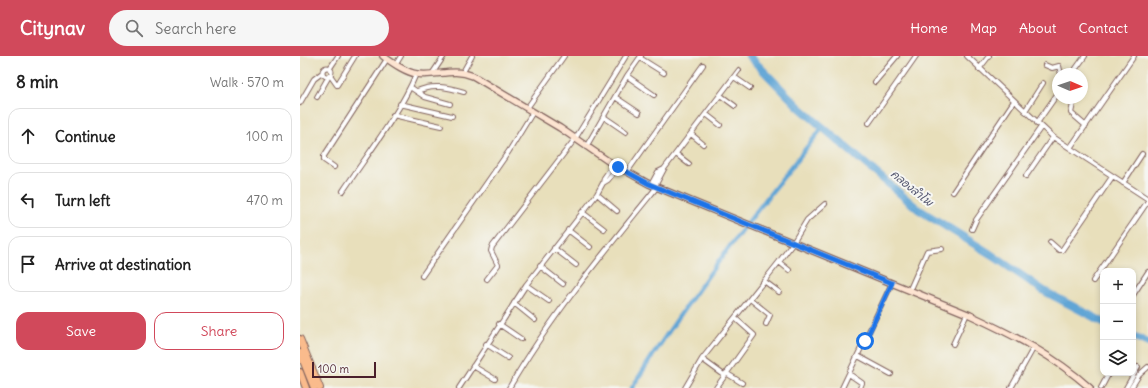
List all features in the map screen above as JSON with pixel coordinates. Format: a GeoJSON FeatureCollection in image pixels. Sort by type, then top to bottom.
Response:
{"type":"FeatureCollection","features":[{"type":"Feature","properties":{"kind":"main road"},"geometry":{"type":"LineString","coordinates":[[300,339],[320,388]]}},
{"type":"Feature","properties":{"kind":"main road"},"geometry":{"type":"LineString","coordinates":[[300,353],[314,388]]}},
{"type":"Feature","properties":{"kind":"main road"},"geometry":{"type":"LineString","coordinates":[[300,372],[306,388]]}},
{"type":"Feature","properties":{"kind":"street"},"geometry":{"type":"LineString","coordinates":[[317,97],[330,75],[330,68],[338,56]]}},
{"type":"Feature","properties":{"kind":"street"},"geometry":{"type":"LineString","coordinates":[[330,75],[337,85],[355,56]]}},
{"type":"Feature","properties":{"kind":"street"},"geometry":{"type":"LineString","coordinates":[[396,64],[401,56]]}},
{"type":"Feature","properties":{"kind":"street"},"geometry":{"type":"LineString","coordinates":[[432,74],[444,56]]}},
{"type":"Feature","properties":{"kind":"street"},"geometry":{"type":"LineString","coordinates":[[463,72],[472,56]]}},
{"type":"Feature","properties":{"kind":"street"},"geometry":{"type":"LineString","coordinates":[[527,108],[564,56]]}},
{"type":"Feature","properties":{"kind":"street"},"geometry":{"type":"LineString","coordinates":[[487,279],[498,265],[491,251],[492,247],[575,139],[626,56]]}},
{"type":"Feature","properties":{"kind":"street"},"geometry":{"type":"LineString","coordinates":[[875,82],[897,56]]}},
{"type":"Feature","properties":{"kind":"street"},"geometry":{"type":"LineString","coordinates":[[869,123],[916,56]]}},
{"type":"Feature","properties":{"kind":"street"},"geometry":{"type":"LineString","coordinates":[[968,56],[1053,137],[1148,200],[1093,281]]}},
{"type":"Feature","properties":{"kind":"street"},"geometry":{"type":"LineString","coordinates":[[980,68],[989,56]]}},
{"type":"Feature","properties":{"kind":"street"},"geometry":{"type":"LineString","coordinates":[[1076,68],[1085,56]]}},
{"type":"Feature","properties":{"kind":"street"},"geometry":{"type":"LineString","coordinates":[[1070,148],[1134,56]]}},
{"type":"Feature","properties":{"kind":"street"},"geometry":{"type":"LineString","coordinates":[[334,167],[324,160],[324,156],[385,57],[416,74],[432,74],[452,71],[463,72],[527,108],[586,147],[627,172],[654,186],[910,289],[967,314],[1034,347],[1058,361],[1090,388]]}},
{"type":"Feature","properties":{"kind":"street"},"geometry":{"type":"LineString","coordinates":[[586,147],[627,76],[641,57],[664,73]]}},
{"type":"Feature","properties":{"kind":"street"},"geometry":{"type":"LineString","coordinates":[[627,172],[703,65]]}},
{"type":"Feature","properties":{"kind":"street"},"geometry":{"type":"LineString","coordinates":[[1045,65],[1052,68]]}},
{"type":"Feature","properties":{"kind":"street"},"geometry":{"type":"LineString","coordinates":[[300,103],[314,80],[322,73],[324,68],[330,68]]}},
{"type":"Feature","properties":{"kind":"street"},"geometry":{"type":"LineString","coordinates":[[509,388],[533,347],[586,273],[654,186],[658,172],[664,170],[739,70]]}},
{"type":"Feature","properties":{"kind":"street"},"geometry":{"type":"LineString","coordinates":[[322,73],[324,76],[330,75]]}},
{"type":"Feature","properties":{"kind":"street"},"geometry":{"type":"LineString","coordinates":[[343,191],[400,104],[416,74]]}},
{"type":"Feature","properties":{"kind":"street"},"geometry":{"type":"LineString","coordinates":[[627,76],[654,95]]}},
{"type":"Feature","properties":{"kind":"street"},"geometry":{"type":"LineString","coordinates":[[734,76],[750,88]]}},
{"type":"Feature","properties":{"kind":"street"},"geometry":{"type":"LineString","coordinates":[[1024,111],[1043,83]]}},
{"type":"Feature","properties":{"kind":"street"},"geometry":{"type":"LineString","coordinates":[[410,87],[425,97],[450,104]]}},
{"type":"Feature","properties":{"kind":"street"},"geometry":{"type":"LineString","coordinates":[[417,92],[426,88],[436,87],[464,92]]}},
{"type":"Feature","properties":{"kind":"street"},"geometry":{"type":"LineString","coordinates":[[720,95],[735,106]]}},
{"type":"Feature","properties":{"kind":"street"},"geometry":{"type":"LineString","coordinates":[[615,97],[638,113]]}},
{"type":"Feature","properties":{"kind":"street"},"geometry":{"type":"LineString","coordinates":[[953,192],[1014,101]]}},
{"type":"Feature","properties":{"kind":"street"},"geometry":{"type":"LineString","coordinates":[[1037,123],[1052,102]]}},
{"type":"Feature","properties":{"kind":"street"},"geometry":{"type":"LineString","coordinates":[[400,104],[452,116]]}},
{"type":"Feature","properties":{"kind":"street"},"geometry":{"type":"LineString","coordinates":[[1073,104],[1071,113],[1086,126]]}},
{"type":"Feature","properties":{"kind":"street"},"geometry":{"type":"LineString","coordinates":[[422,276],[509,151],[533,112]]}},
{"type":"Feature","properties":{"kind":"street"},"geometry":{"type":"LineString","coordinates":[[706,114],[720,125]]}},
{"type":"Feature","properties":{"kind":"street"},"geometry":{"type":"LineString","coordinates":[[393,115],[442,126]]}},
{"type":"Feature","properties":{"kind":"street"},"geometry":{"type":"LineString","coordinates":[[604,117],[626,132]]}},
{"type":"Feature","properties":{"kind":"street"},"geometry":{"type":"LineString","coordinates":[[972,229],[976,220],[1041,127]]}},
{"type":"Feature","properties":{"kind":"street"},"geometry":{"type":"LineString","coordinates":[[691,134],[703,144]]}},
{"type":"Feature","properties":{"kind":"street"},"geometry":{"type":"LineString","coordinates":[[1026,176],[1053,137]]}},
{"type":"Feature","properties":{"kind":"street"},"geometry":{"type":"LineString","coordinates":[[676,154],[689,164]]}},
{"type":"Feature","properties":{"kind":"street"},"geometry":{"type":"LineString","coordinates":[[1123,183],[1142,154]]}},
{"type":"Feature","properties":{"kind":"street"},"geometry":{"type":"LineString","coordinates":[[459,388],[499,324],[526,285],[597,194],[604,178],[616,165]]}},
{"type":"Feature","properties":{"kind":"street"},"geometry":{"type":"LineString","coordinates":[[1050,242],[1059,250],[1062,250],[1112,177]]}},
{"type":"Feature","properties":{"kind":"street"},"geometry":{"type":"LineString","coordinates":[[597,194],[617,211]]}},
{"type":"Feature","properties":{"kind":"street"},"geometry":{"type":"LineString","coordinates":[[685,388],[702,359],[779,262],[807,220],[825,204]]}},
{"type":"Feature","properties":{"kind":"street"},"geometry":{"type":"LineString","coordinates":[[582,212],[604,229]]}},
{"type":"Feature","properties":{"kind":"street"},"geometry":{"type":"LineString","coordinates":[[568,230],[590,247]]}},
{"type":"Feature","properties":{"kind":"street"},"geometry":{"type":"LineString","coordinates":[[554,248],[576,265]]}},
{"type":"Feature","properties":{"kind":"street"},"geometry":{"type":"LineString","coordinates":[[910,289],[927,251],[942,250]]}},
{"type":"Feature","properties":{"kind":"street"},"geometry":{"type":"LineString","coordinates":[[779,262],[789,270]]}},
{"type":"Feature","properties":{"kind":"street"},"geometry":{"type":"LineString","coordinates":[[540,266],[563,284]]}},
{"type":"Feature","properties":{"kind":"street"},"geometry":{"type":"LineString","coordinates":[[1136,290],[1148,272]]}},
{"type":"Feature","properties":{"kind":"street"},"geometry":{"type":"LineString","coordinates":[[764,281],[779,292]]}},
{"type":"Feature","properties":{"kind":"street"},"geometry":{"type":"LineString","coordinates":[[842,388],[892,283]]}},
{"type":"Feature","properties":{"kind":"street"},"geometry":{"type":"LineString","coordinates":[[526,285],[548,302]]}},
{"type":"Feature","properties":{"kind":"street"},"geometry":{"type":"LineString","coordinates":[[750,299],[770,315],[766,324]]}},
{"type":"Feature","properties":{"kind":"street"},"geometry":{"type":"LineString","coordinates":[[514,303],[535,320]]}},
{"type":"Feature","properties":{"kind":"street"},"geometry":{"type":"LineString","coordinates":[[953,344],[967,314]]}},
{"type":"Feature","properties":{"kind":"street"},"geometry":{"type":"LineString","coordinates":[[716,388],[754,335],[735,318]]}},
{"type":"Feature","properties":{"kind":"street"},"geometry":{"type":"LineString","coordinates":[[499,324],[521,339]]}},
{"type":"Feature","properties":{"kind":"street"},"geometry":{"type":"LineString","coordinates":[[486,344],[508,358]]}},
{"type":"Feature","properties":{"kind":"street"},"geometry":{"type":"LineString","coordinates":[[1011,388],[1034,347]]}},
{"type":"Feature","properties":{"kind":"street"},"geometry":{"type":"LineString","coordinates":[[858,356],[891,374]]}},
{"type":"Feature","properties":{"kind":"street"},"geometry":{"type":"LineString","coordinates":[[702,359],[742,384]]}},
{"type":"Feature","properties":{"kind":"street"},"geometry":{"type":"LineString","coordinates":[[473,366],[495,379]]}},
{"type":"Feature","properties":{"kind":"street"},"geometry":{"type":"LineString","coordinates":[[1126,388],[1138,367]]}},
{"type":"Feature","properties":{"kind":"street"},"geometry":{"type":"LineString","coordinates":[[1131,388],[1139,375],[1148,367]]}},
{"type":"Feature","properties":{"kind":"street"},"geometry":{"type":"LineString","coordinates":[[849,374],[862,382],[860,388]]}},
{"type":"Feature","properties":{"kind":"street"},"geometry":{"type":"LineString","coordinates":[[1100,388],[1107,376]]}},
{"type":"Feature","properties":{"kind":"waterway","name":"คลองลำโพ"},"geometry":{"type":"LineString","coordinates":[[749,56],[799,107],[918,209],[989,253],[1044,291],[1100,320]]}},
{"type":"Feature","properties":{"kind":"waterway"},"geometry":{"type":"LineString","coordinates":[[632,388],[676,320],[700,287],[748,222],[823,127]]}},
{"type":"Feature","properties":{"kind":"waterway","name":"คลองลำโพ"},"geometry":{"type":"LineString","coordinates":[[1136,337],[1148,343]]}},
{"type":"Feature","properties":{"kind":"route"},"geometry":{"type":"LineString","coordinates":[[618,167],[649,184],[892,283],[865,341]]}}]}
